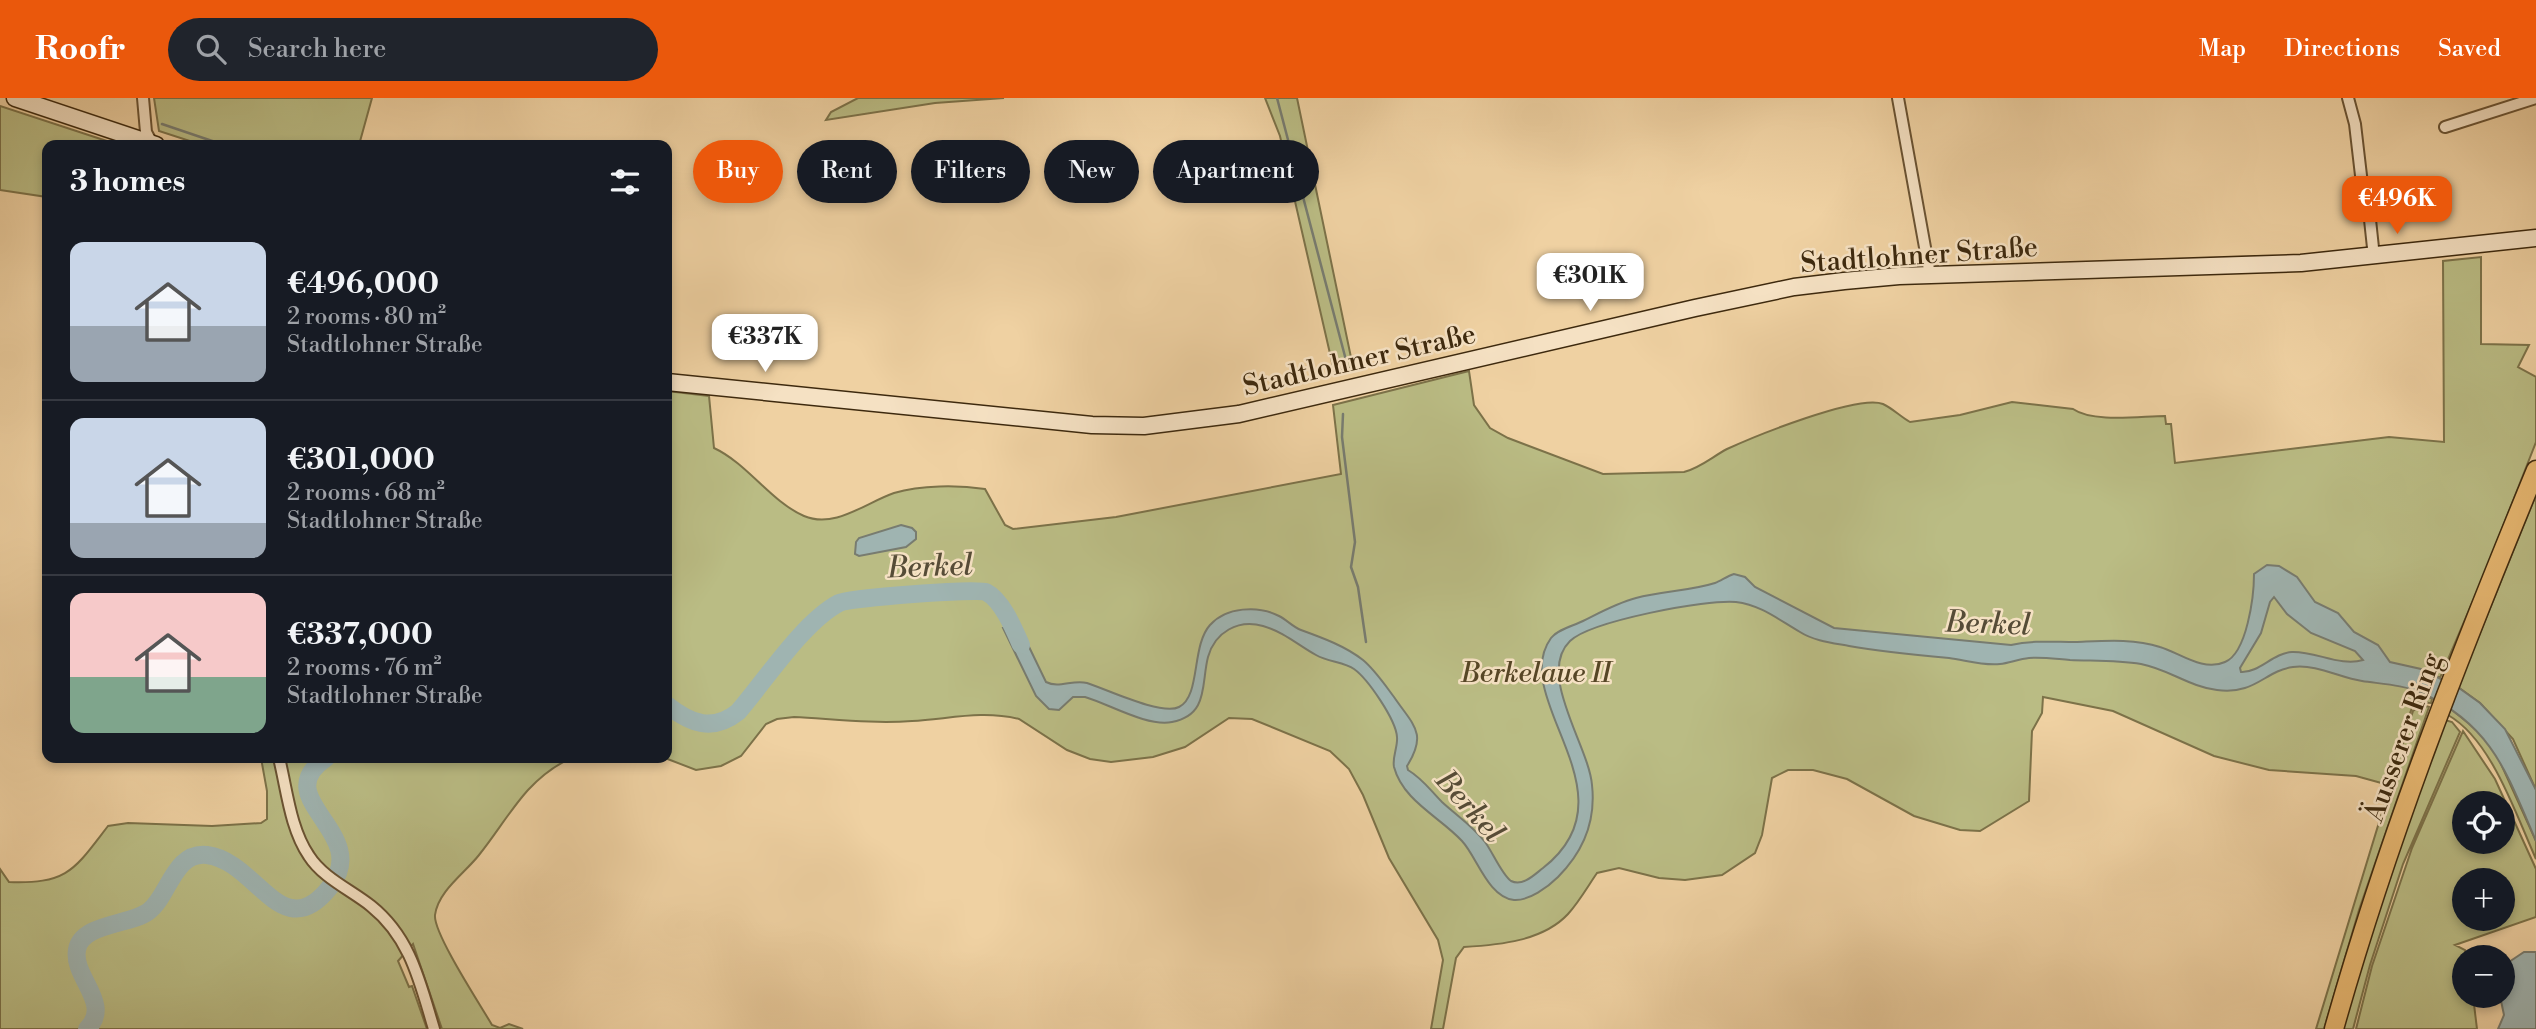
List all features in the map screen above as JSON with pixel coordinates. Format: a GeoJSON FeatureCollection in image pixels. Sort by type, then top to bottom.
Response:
{"type":"FeatureCollection","features":[{"type":"Feature","properties":{"kind":"main road","name":"Äusserer Ring"},"geometry":{"type":"LineString","coordinates":[[2334,1029],[2397,826],[2426,744],[2536,470]]}},
{"type":"Feature","properties":{"kind":"street"},"geometry":{"type":"LineString","coordinates":[[15,98],[139,140]]}},
{"type":"Feature","properties":{"kind":"street"},"geometry":{"type":"LineString","coordinates":[[143,98],[146,132],[151,140]]}},
{"type":"Feature","properties":{"kind":"street"},"geometry":{"type":"LineString","coordinates":[[1898,98],[1930,275]]}},
{"type":"Feature","properties":{"kind":"street"},"geometry":{"type":"LineString","coordinates":[[2348,98],[2355,124],[2362,184],[2370,210],[2374,257]]}},
{"type":"Feature","properties":{"kind":"street"},"geometry":{"type":"LineString","coordinates":[[2445,127],[2516,101],[2536,99]]}},
{"type":"Feature","properties":{"kind":"street","name":"Stadtlohner Straße"},"geometry":{"type":"LineString","coordinates":[[672,383],[1092,425],[1144,426],[1239,414],[1794,287],[1930,275],[2301,263],[2536,238]]}},
{"type":"Feature","properties":{"kind":"street"},"geometry":{"type":"LineString","coordinates":[[280,763],[301,842],[321,870],[355,894],[391,925],[404,943],[434,1029]]}},
{"type":"Feature","properties":{"kind":"green space"},"geometry":{"type":"Polygon","coordinates":[[[154,98],[372,98],[360,140],[187,140],[159,131],[154,98]]]}},
{"type":"Feature","properties":{"kind":"green space"},"geometry":{"type":"Polygon","coordinates":[[[858,98],[1004,98],[935,103],[826,120],[831,112],[858,98]]]}},
{"type":"Feature","properties":{"kind":"green space"},"geometry":{"type":"Polygon","coordinates":[[[1265,98],[1297,98],[1306,140],[1281,140],[1265,98]]]}},
{"type":"Feature","properties":{"kind":"green space"},"geometry":{"type":"Polygon","coordinates":[[[0,106],[104,140],[42,140],[42,196],[0,190],[0,106]]]}},
{"type":"Feature","properties":{"kind":"green space"},"geometry":{"type":"Polygon","coordinates":[[[1295,203],[1319,203],[1353,367],[1334,371],[1295,203]]]}},
{"type":"Feature","properties":{"kind":"green space","name":"Berkelaue II"},"geometry":{"type":"Polygon","coordinates":[[[2481,257],[2481,344],[2529,345],[2518,367],[2536,377],[2536,442],[2440,678],[2432,674],[2418,691],[2432,699],[2431,703],[2414,702],[2385,784],[2356,776],[2269,770],[2214,756],[2113,711],[2043,697],[2042,713],[2032,731],[2029,801],[1980,831],[1960,830],[1914,816],[1847,779],[1813,770],[1788,770],[1772,778],[1762,835],[1755,853],[1722,875],[1685,880],[1659,878],[1619,868],[1597,873],[1568,914],[1546,930],[1506,943],[1464,947],[1456,958],[1443,1029],[1431,1029],[1443,960],[1438,940],[1389,858],[1363,795],[1349,769],[1330,751],[1252,719],[1229,718],[1185,747],[1153,757],[1111,762],[1090,759],[1067,750],[1019,719],[1005,716],[966,716],[897,722],[794,717],[777,719],[766,724],[741,756],[721,766],[696,770],[672,761],[672,392],[709,396],[714,448],[738,463],[780,501],[804,516],[816,519],[838,517],[905,490],[940,486],[963,487],[985,489],[1005,525],[1013,529],[1116,517],[1341,474],[1333,405],[1469,371],[1474,405],[1490,428],[1508,438],[1603,474],[1684,472],[1727,449],[1781,427],[1852,405],[1870,403],[1883,404],[1910,422],[1960,415],[2012,402],[2073,409],[2092,416],[2165,416],[2166,424],[2171,424],[2175,463],[2389,437],[2444,442],[2443,261],[2481,257]]]}},
{"type":"Feature","properties":{"kind":"green space"},"geometry":{"type":"Polygon","coordinates":[[[2536,495],[2536,790],[2513,739],[2480,703],[2458,687],[2536,495]]]}},
{"type":"Feature","properties":{"kind":"green space"},"geometry":{"type":"Polygon","coordinates":[[[2422,705],[2429,707],[2359,910],[2324,1029],[2316,1029],[2413,711],[2422,705]]]}},
{"type":"Feature","properties":{"kind":"green space"},"geometry":{"type":"Polygon","coordinates":[[[2451,709],[2477,730],[2496,753],[2513,791],[2506,791],[2478,742],[2448,715],[2451,709]]]}},
{"type":"Feature","properties":{"kind":"green space"},"geometry":{"type":"Polygon","coordinates":[[[2445,720],[2452,722],[2460,732],[2403,864],[2370,965],[2353,1029],[2341,1029],[2373,919],[2445,720]]]}},
{"type":"Feature","properties":{"kind":"green space"},"geometry":{"type":"Polygon","coordinates":[[[2463,731],[2500,791],[2452,791],[2452,854],[2515,854],[2515,823],[2536,869],[2536,917],[2515,924],[2515,868],[2452,868],[2452,931],[2496,931],[2452,945],[2452,1008],[2474,1008],[2477,1029],[2356,1029],[2372,966],[2412,848],[2463,731]]]}},
{"type":"Feature","properties":{"kind":"green space"},"geometry":{"type":"Polygon","coordinates":[[[262,763],[561,763],[528,790],[479,855],[441,898],[435,915],[436,924],[449,953],[492,1025],[500,1028],[509,1024],[523,1029],[442,1029],[413,944],[398,961],[409,987],[412,986],[427,1029],[0,1029],[0,869],[9,882],[57,877],[77,864],[108,826],[128,823],[212,826],[261,823],[267,819],[267,791],[262,763]]]}},
{"type":"Feature","properties":{"kind":"green space"},"geometry":{"type":"Polygon","coordinates":[[[2515,795],[2536,841],[2536,859],[2515,810],[2515,795]]]}},
{"type":"Feature","properties":{"kind":"shaded area"},"geometry":{"type":"Polygon","coordinates":[[[901,525],[916,532],[916,539],[906,547],[859,556],[855,554],[859,538],[901,525]]]}},
{"type":"Feature","properties":{"kind":"shaded area"},"geometry":{"type":"Polygon","coordinates":[[[2267,565],[2279,566],[2297,577],[2315,602],[2338,613],[2354,632],[2378,645],[2390,662],[2421,669],[2459,688],[2480,703],[2505,729],[2536,790],[2536,841],[2506,773],[2482,737],[2446,706],[2408,688],[2302,667],[2283,669],[2251,686],[2230,691],[2188,682],[2151,666],[2114,661],[2034,658],[2000,664],[1981,664],[1824,641],[1805,635],[1754,606],[1721,602],[1624,619],[1582,633],[1570,641],[1561,655],[1561,691],[1589,769],[1593,798],[1590,823],[1581,846],[1558,877],[1532,896],[1514,900],[1497,892],[1462,841],[1405,790],[1394,767],[1397,737],[1392,721],[1373,690],[1354,669],[1321,657],[1263,626],[1236,626],[1222,634],[1211,648],[1201,697],[1192,713],[1172,722],[1162,723],[1140,718],[1085,697],[1073,697],[1059,710],[1049,709],[1036,696],[1003,628],[1018,624],[1046,682],[1056,685],[1087,683],[1134,701],[1171,709],[1186,701],[1190,692],[1204,634],[1217,619],[1233,611],[1252,609],[1271,612],[1298,629],[1341,646],[1372,668],[1412,722],[1417,737],[1408,770],[1480,836],[1511,881],[1520,882],[1543,868],[1569,839],[1578,809],[1576,779],[1545,689],[1542,662],[1554,635],[1616,605],[1646,596],[1705,586],[1734,574],[1745,577],[1755,587],[1834,628],[2011,645],[2035,642],[2128,641],[2160,647],[2208,665],[2225,662],[2233,657],[2239,648],[2248,623],[2254,574],[2267,565]],[[2274,597],[2261,633],[2240,668],[2241,672],[2292,652],[2346,662],[2363,660],[2355,651],[2311,633],[2287,614],[2274,597]]]}},
{"type":"Feature","properties":{"kind":"shaded area"},"geometry":{"type":"Polygon","coordinates":[[[2524,952],[2536,952],[2536,1029],[2498,1029],[2504,1015],[2503,1008],[2515,1008],[2515,958],[2524,952]]]}},
{"type":"Feature","properties":{"kind":"waterway"},"geometry":{"type":"LineString","coordinates":[[1277,98],[1347,364]]}},
{"type":"Feature","properties":{"kind":"waterway"},"geometry":{"type":"LineString","coordinates":[[162,124],[209,140]]}},
{"type":"Feature","properties":{"kind":"waterway"},"geometry":{"type":"LineString","coordinates":[[1343,414],[1342,437],[1355,542],[1351,567],[1358,587],[1366,642]]}},
{"type":"Feature","properties":{"kind":"waterway","name":"Berkel"},"geometry":{"type":"LineString","coordinates":[[672,708],[693,721],[702,723],[711,724],[729,718],[738,712],[812,624],[839,603],[848,601],[939,592],[986,592],[1002,608],[1021,645]]}},
{"type":"Feature","properties":{"kind":"waterway","name":"Berkel"},"geometry":{"type":"LineString","coordinates":[[87,1029],[94,1020],[96,1010],[77,960],[81,941],[97,929],[141,916],[149,911],[179,867],[187,860],[207,855],[225,861],[241,871],[269,896],[283,905],[298,909],[313,903],[330,887],[340,867],[339,849],[307,788],[311,773],[321,763]]}}]}
